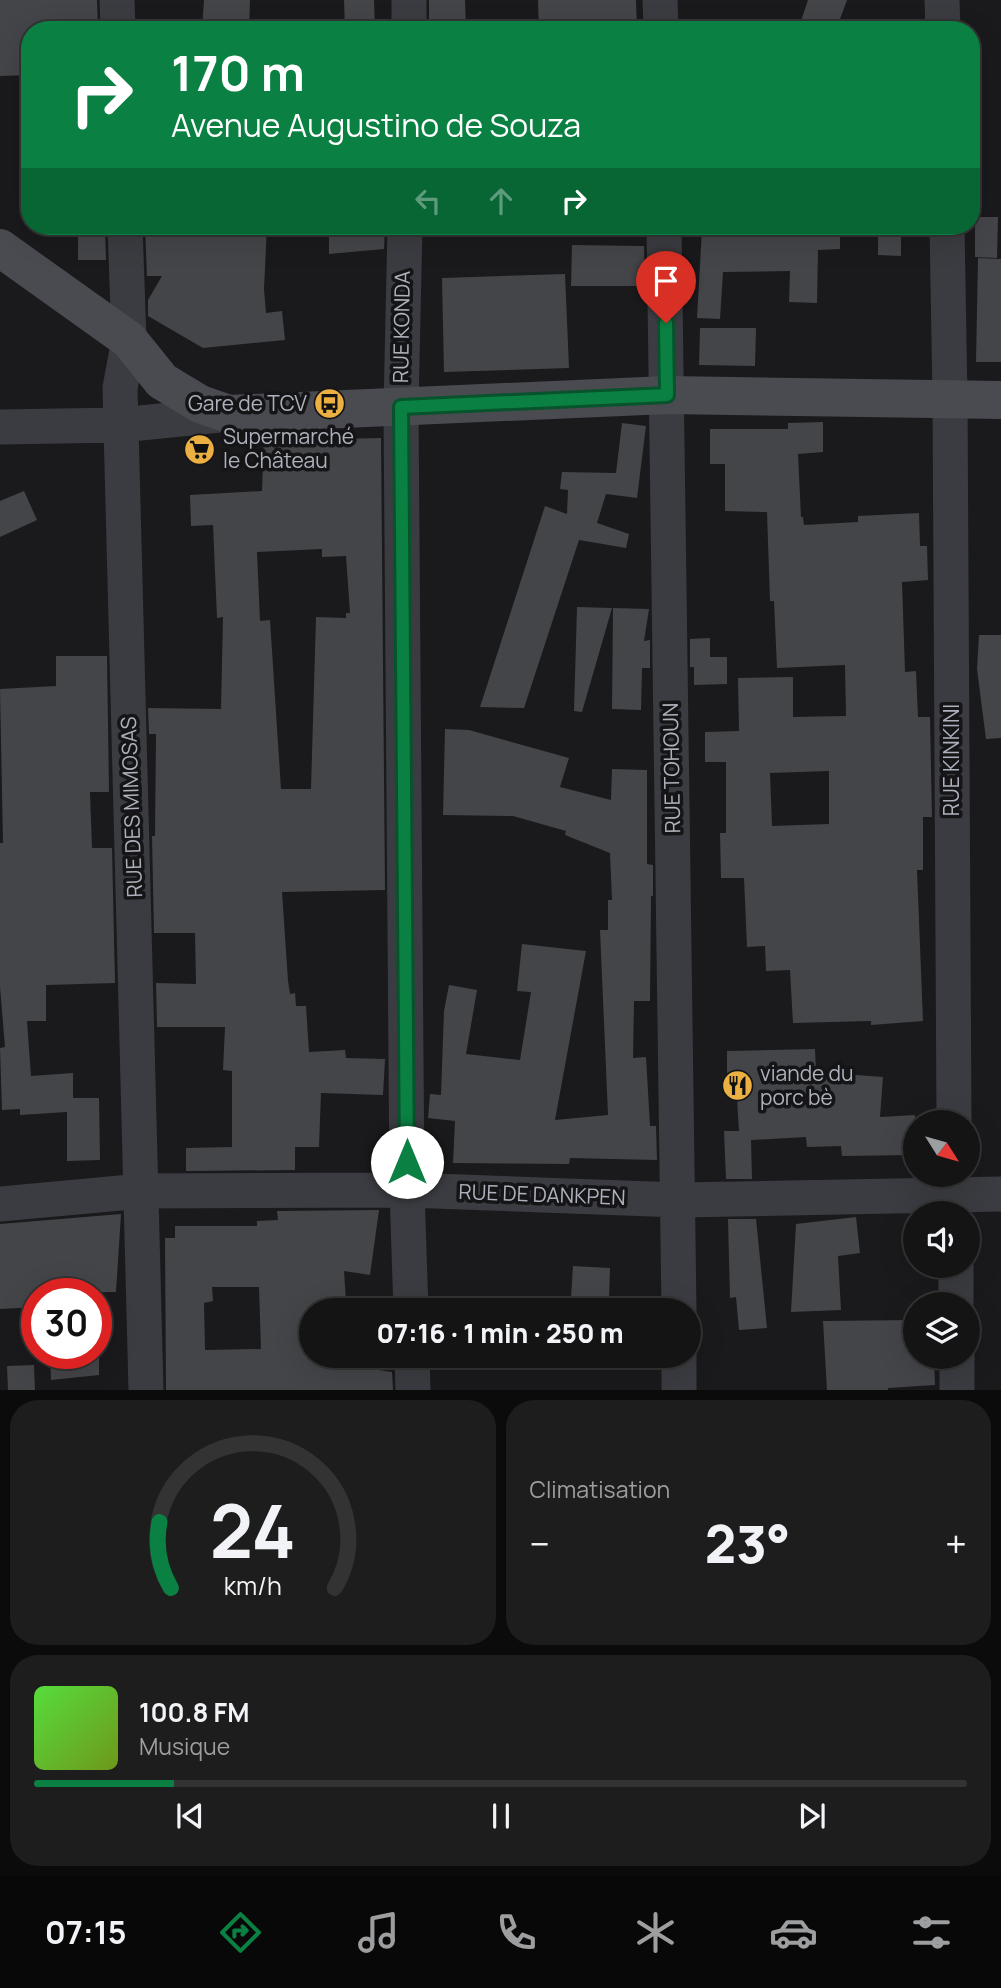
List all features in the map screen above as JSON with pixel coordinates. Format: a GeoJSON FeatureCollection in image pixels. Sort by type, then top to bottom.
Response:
{"type":"FeatureCollection","features":[{"type":"Feature","properties":{"kind":"main road"},"geometry":{"type":"LineString","coordinates":[[0,248],[129,340],[162,382],[200,404],[229,414],[667,395],[1001,400]]}},
{"type":"Feature","properties":{"kind":"street"},"geometry":{"type":"LineString","coordinates":[[117,0],[118,21]]}},
{"type":"Feature","properties":{"kind":"street"},"geometry":{"type":"LineString","coordinates":[[409,21],[410,0]]}},
{"type":"Feature","properties":{"kind":"street"},"geometry":{"type":"LineString","coordinates":[[660,0],[661,21]]}},
{"type":"Feature","properties":{"kind":"street"},"geometry":{"type":"LineString","coordinates":[[942,0],[943,21]]}},
{"type":"Feature","properties":{"kind":"street","name":"RUE DES MIMOSAS"},"geometry":{"type":"LineString","coordinates":[[125,235],[129,340],[120,388],[146,1390]]}},
{"type":"Feature","properties":{"kind":"street","name":"RUE KONDA"},"geometry":{"type":"LineString","coordinates":[[405,235],[401,407],[407,1190],[411,1298]]}},
{"type":"Feature","properties":{"kind":"street","name":"RUE TOHOUN"},"geometry":{"type":"LineString","coordinates":[[664,235],[679,1298]]}},
{"type":"Feature","properties":{"kind":"street","name":"RUE KINKINI"},"geometry":{"type":"LineString","coordinates":[[947,235],[954,1110]]}},
{"type":"Feature","properties":{"kind":"street"},"geometry":{"type":"LineString","coordinates":[[0,427],[121,425],[229,414]]}},
{"type":"Feature","properties":{"kind":"street","name":"RUE DE DANKPEN"},"geometry":{"type":"LineString","coordinates":[[0,1204],[142,1191],[407,1190],[679,1200],[1001,1194]]}},
{"type":"Feature","properties":{"kind":"street"},"geometry":{"type":"LineString","coordinates":[[412,1368],[413,1390]]}},
{"type":"Feature","properties":{"kind":"street"},"geometry":{"type":"LineString","coordinates":[[679,1368],[679,1390]]}},
{"type":"Feature","properties":{"kind":"street"},"geometry":{"type":"LineString","coordinates":[[957,1369],[957,1390]]}},
{"type":"Feature","properties":{"kind":"building"},"geometry":{"type":"Polygon","coordinates":[[[0,0],[97,0],[98,21],[21,21],[21,75],[0,76],[0,0]]]}},
{"type":"Feature","properties":{"kind":"building"},"geometry":{"type":"Polygon","coordinates":[[[204,0],[250,0],[249,21],[203,21],[204,0]]]}},
{"type":"Feature","properties":{"kind":"building"},"geometry":{"type":"Polygon","coordinates":[[[344,0],[374,0],[375,21],[345,21],[344,0]]]}},
{"type":"Feature","properties":{"kind":"building"},"geometry":{"type":"Polygon","coordinates":[[[429,0],[465,0],[466,21],[429,21],[429,0]]]}},
{"type":"Feature","properties":{"kind":"building"},"geometry":{"type":"Polygon","coordinates":[[[538,0],[636,0],[637,21],[539,21],[538,0]]]}},
{"type":"Feature","properties":{"kind":"building"},"geometry":{"type":"Polygon","coordinates":[[[808,0],[847,0],[839,21],[801,21],[808,0]]]}},
{"type":"Feature","properties":{"kind":"building"},"geometry":{"type":"Polygon","coordinates":[[[980,217],[998,217],[997,258],[975,257],[975,235],[980,235],[980,217]]]}},
{"type":"Feature","properties":{"kind":"building"},"geometry":{"type":"Polygon","coordinates":[[[78,235],[105,235],[106,260],[78,260],[78,235]]]}},
{"type":"Feature","properties":{"kind":"building"},"geometry":{"type":"Polygon","coordinates":[[[145,235],[267,235],[264,289],[266,313],[282,311],[285,340],[203,348],[148,316],[148,300],[162,276],[147,276],[145,235]]]}},
{"type":"Feature","properties":{"kind":"building"},"geometry":{"type":"Polygon","coordinates":[[[329,235],[385,235],[384,249],[329,254],[329,235]]]}},
{"type":"Feature","properties":{"kind":"building"},"geometry":{"type":"Polygon","coordinates":[[[702,235],[840,235],[840,249],[818,250],[817,303],[789,302],[790,271],[723,272],[720,319],[697,318],[702,235]]]}},
{"type":"Feature","properties":{"kind":"building"},"geometry":{"type":"Polygon","coordinates":[[[878,235],[901,235],[901,256],[878,255],[878,235]]]}},
{"type":"Feature","properties":{"kind":"building"},"geometry":{"type":"Polygon","coordinates":[[[572,245],[644,246],[645,286],[571,286],[572,245]]]}},
{"type":"Feature","properties":{"kind":"building"},"geometry":{"type":"Polygon","coordinates":[[[978,258],[1001,259],[1001,362],[976,362],[978,258]]]}},
{"type":"Feature","properties":{"kind":"building"},"geometry":{"type":"Polygon","coordinates":[[[565,274],[569,368],[444,372],[442,278],[565,274]]]}},
{"type":"Feature","properties":{"kind":"building"},"geometry":{"type":"Polygon","coordinates":[[[700,328],[756,328],[755,366],[699,365],[700,328]]]}},
{"type":"Feature","properties":{"kind":"building"},"geometry":{"type":"Polygon","coordinates":[[[823,422],[823,452],[798,454],[801,517],[804,525],[858,522],[858,516],[919,513],[920,546],[927,546],[928,580],[902,582],[905,672],[916,671],[918,717],[930,717],[932,817],[923,817],[923,870],[917,870],[923,1021],[871,1025],[871,1021],[793,1023],[790,970],[766,971],[765,946],[747,947],[744,878],[721,878],[720,833],[726,833],[726,762],[705,762],[705,732],[739,731],[738,678],[793,677],[793,717],[846,716],[845,665],[777,668],[774,601],[770,601],[767,512],[725,511],[725,464],[710,464],[710,429],[788,429],[788,423],[823,422]],[[829,771],[770,773],[772,826],[829,824],[829,771]]]}},
{"type":"Feature","properties":{"kind":"building"},"geometry":{"type":"Polygon","coordinates":[[[622,423],[646,426],[637,498],[606,494],[597,523],[629,534],[626,548],[579,540],[524,708],[480,707],[545,506],[567,514],[568,490],[560,489],[562,472],[616,473],[622,423]]]}},
{"type":"Feature","properties":{"kind":"building"},"geometry":{"type":"Polygon","coordinates":[[[294,433],[294,440],[381,438],[385,890],[282,892],[290,994],[295,993],[296,1006],[306,1006],[309,1052],[345,1050],[346,1058],[385,1059],[383,1095],[321,1093],[319,1147],[295,1147],[295,1170],[186,1171],[186,1148],[232,1147],[232,1071],[223,1070],[225,1027],[157,1027],[156,983],[196,984],[195,933],[154,933],[152,836],[155,836],[156,734],[149,734],[148,708],[221,709],[223,617],[217,618],[213,525],[191,526],[190,495],[262,491],[264,434],[294,433]],[[322,549],[257,552],[260,621],[270,620],[281,789],[311,789],[316,617],[346,618],[346,613],[350,613],[346,556],[322,557],[322,549]]]}},
{"type":"Feature","properties":{"kind":"building"},"geometry":{"type":"Polygon","coordinates":[[[24,491],[37,520],[0,537],[0,501],[24,491]]]}},
{"type":"Feature","properties":{"kind":"building"},"geometry":{"type":"Polygon","coordinates":[[[577,607],[612,608],[582,712],[574,711],[577,607]]]}},
{"type":"Feature","properties":{"kind":"building"},"geometry":{"type":"Polygon","coordinates":[[[613,608],[649,609],[644,641],[650,640],[650,668],[642,668],[641,710],[612,709],[613,608]]]}},
{"type":"Feature","properties":{"kind":"building"},"geometry":{"type":"Polygon","coordinates":[[[979,635],[1001,635],[1001,738],[986,739],[977,669],[979,635]]]}},
{"type":"Feature","properties":{"kind":"building"},"geometry":{"type":"Polygon","coordinates":[[[710,638],[710,657],[727,657],[727,684],[694,685],[694,667],[690,667],[690,639],[710,638]]]}},
{"type":"Feature","properties":{"kind":"building"},"geometry":{"type":"Polygon","coordinates":[[[56,656],[107,656],[109,792],[90,792],[92,848],[112,848],[115,983],[46,985],[46,1021],[27,1021],[31,1076],[73,1073],[73,1098],[99,1098],[100,1160],[67,1161],[67,1112],[20,1115],[20,1109],[2,1110],[0,1048],[5,1047],[0,987],[0,843],[3,843],[0,689],[56,686],[56,656]]]}},
{"type":"Feature","properties":{"kind":"building"},"geometry":{"type":"Polygon","coordinates":[[[445,729],[469,730],[569,758],[560,787],[611,800],[612,769],[647,770],[647,864],[653,865],[650,1001],[634,1001],[633,1058],[646,1057],[650,1126],[656,1126],[657,1160],[570,1158],[569,1164],[453,1163],[455,1121],[428,1118],[430,1094],[441,1095],[444,1011],[449,985],[477,990],[466,1054],[520,1060],[531,992],[517,991],[522,944],[586,951],[555,1120],[608,1115],[600,930],[608,930],[608,900],[612,900],[610,853],[565,835],[566,831],[513,816],[443,815],[445,729]]]}},
{"type":"Feature","properties":{"kind":"building"},"geometry":{"type":"Polygon","coordinates":[[[815,1049],[816,1072],[883,1077],[880,1117],[903,1116],[903,1155],[842,1156],[841,1146],[807,1147],[806,1137],[751,1140],[752,1179],[726,1179],[724,1131],[739,1131],[736,1083],[727,1082],[727,1051],[815,1049]]]}},
{"type":"Feature","properties":{"kind":"building"},"geometry":{"type":"Polygon","coordinates":[[[379,1210],[370,1275],[344,1271],[346,1298],[299,1298],[299,1368],[365,1368],[392,1372],[393,1390],[166,1390],[165,1238],[175,1238],[175,1226],[257,1226],[257,1221],[278,1220],[277,1211],[379,1210]],[[212,1287],[213,1301],[204,1303],[205,1350],[261,1349],[259,1287],[212,1287]]]}},
{"type":"Feature","properties":{"kind":"building"},"geometry":{"type":"Polygon","coordinates":[[[121,1214],[116,1292],[112,1292],[112,1278],[21,1278],[21,1308],[0,1309],[0,1224],[121,1214]]]}},
{"type":"Feature","properties":{"kind":"building"},"geometry":{"type":"Polygon","coordinates":[[[856,1217],[860,1253],[838,1256],[841,1310],[791,1312],[796,1224],[856,1217]]]}},
{"type":"Feature","properties":{"kind":"building"},"geometry":{"type":"Polygon","coordinates":[[[728,1219],[756,1219],[767,1328],[739,1330],[736,1297],[730,1298],[728,1219]]]}},
{"type":"Feature","properties":{"kind":"building"},"geometry":{"type":"Polygon","coordinates":[[[573,1266],[610,1268],[609,1298],[571,1298],[573,1266]]]}},
{"type":"Feature","properties":{"kind":"building"},"geometry":{"type":"Polygon","coordinates":[[[903,1320],[903,1369],[934,1369],[935,1385],[888,1390],[827,1390],[823,1321],[903,1320]]]}},
{"type":"Feature","properties":{"kind":"building"},"geometry":{"type":"Polygon","coordinates":[[[7,1366],[34,1369],[35,1390],[8,1390],[7,1366]]]}},
{"type":"Feature","properties":{"kind":"building"},"geometry":{"type":"Polygon","coordinates":[[[51,1369],[99,1369],[99,1375],[51,1380],[51,1369]]]}},
{"type":"Feature","properties":{"kind":"place","name":"Gare de TCV"},"geometry":{"type":"Point","coordinates":[330,404]}},
{"type":"Feature","properties":{"kind":"place","name":"Supermarché le Château"},"geometry":{"type":"Point","coordinates":[200,449]}},
{"type":"Feature","properties":{"kind":"place","name":"viande du porc bè"},"geometry":{"type":"Point","coordinates":[737,1086]}},
{"type":"Feature","properties":{"kind":"route"},"geometry":{"type":"LineString","coordinates":[[407,1162],[401,407],[667,395],[666,323]]}}]}
